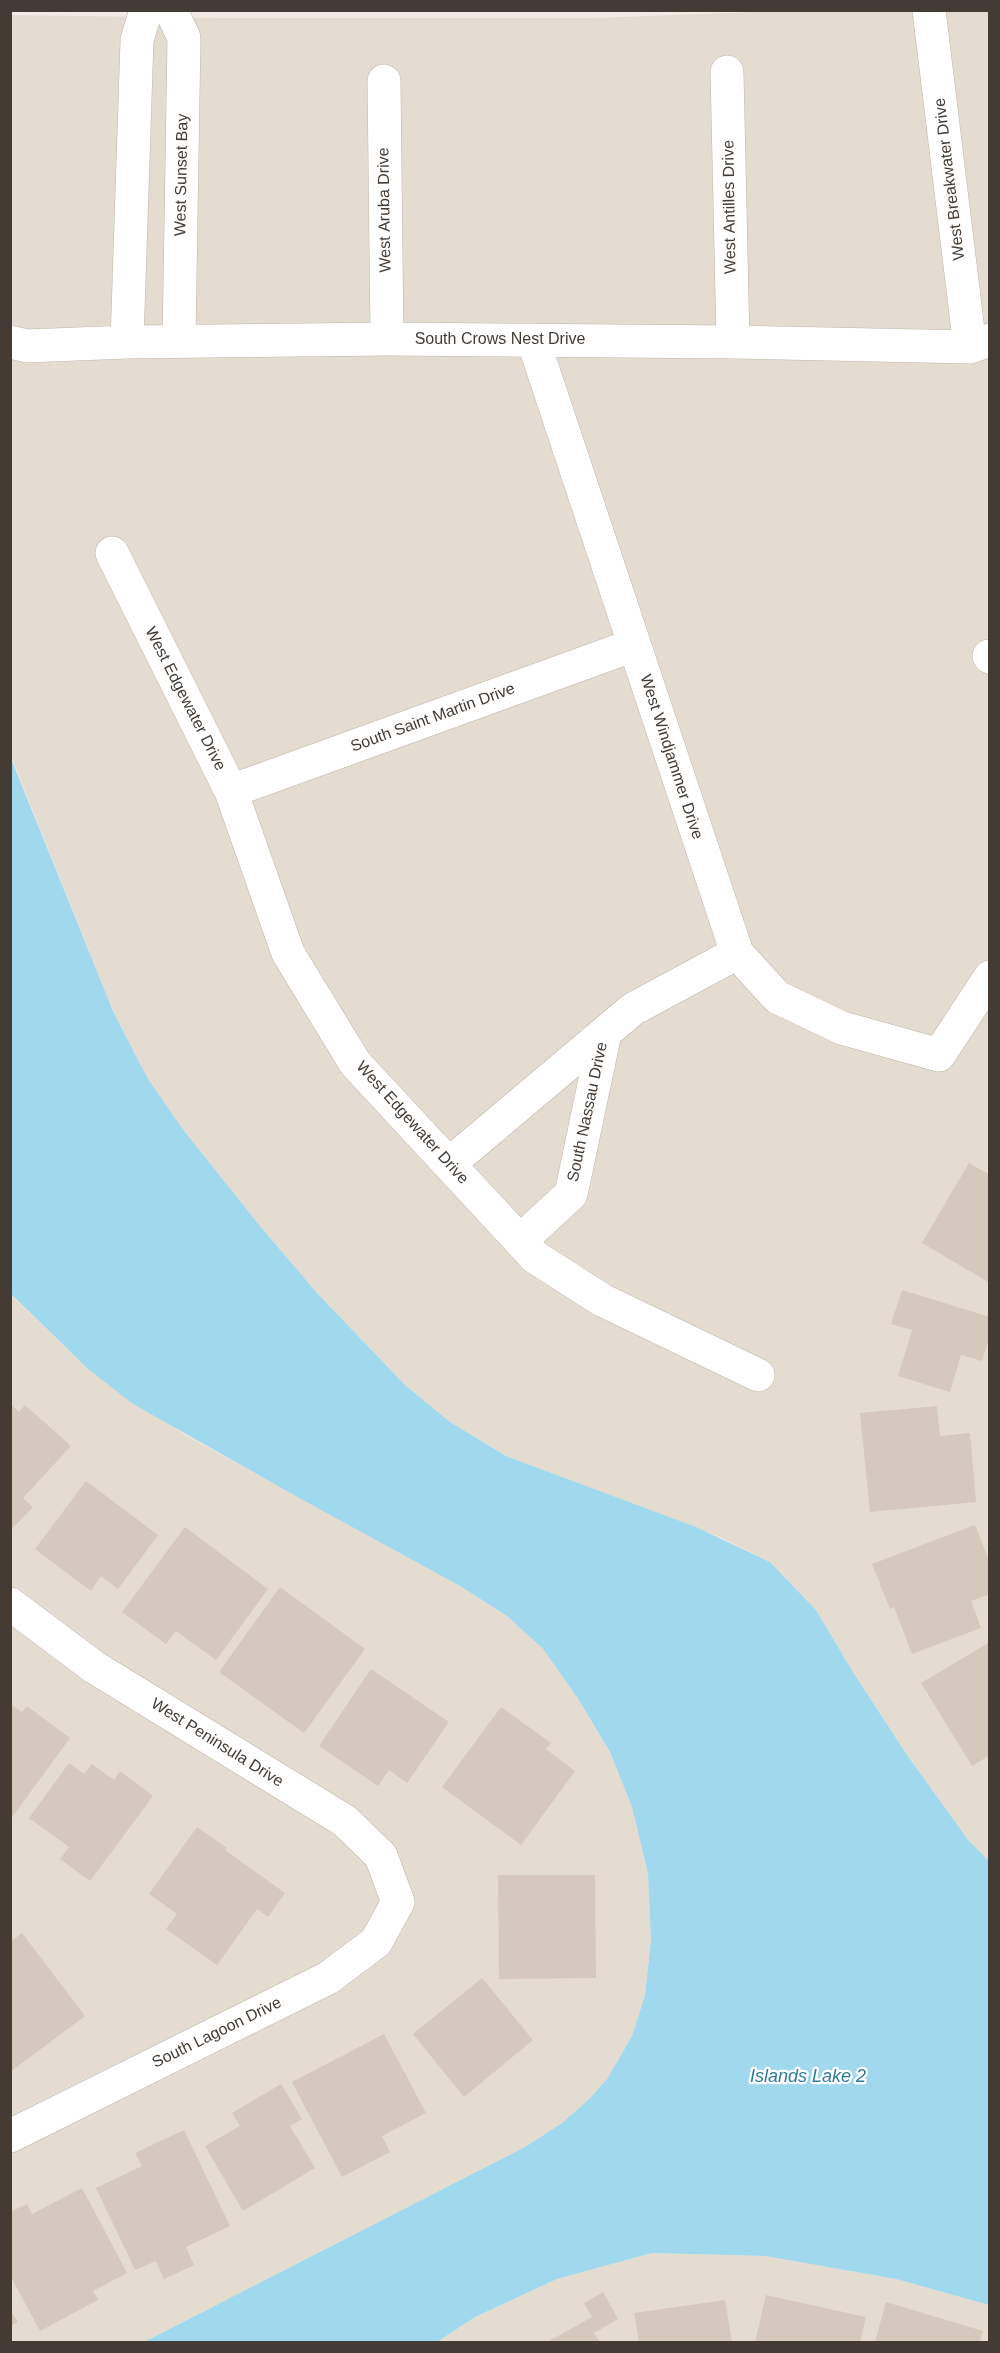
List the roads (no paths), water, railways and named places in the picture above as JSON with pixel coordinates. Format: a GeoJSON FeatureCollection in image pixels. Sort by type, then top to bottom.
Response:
{"type":"FeatureCollection","features":[{"type":"Feature","properties":{"kind":"street"},"geometry":{"type":"LineString","coordinates":[[127,342],[136,40],[147,10]]}},
{"type":"Feature","properties":{"kind":"street","name":"West Sunset Bay"},"geometry":{"type":"LineString","coordinates":[[171,10],[184,38],[179,341]]}},
{"type":"Feature","properties":{"kind":"street","name":"West Breakwater Drive"},"geometry":{"type":"LineString","coordinates":[[929,10],[980,344]]}},
{"type":"Feature","properties":{"kind":"street","name":"West Antilles Drive"},"geometry":{"type":"LineString","coordinates":[[727,72],[733,342]]}},
{"type":"Feature","properties":{"kind":"street","name":"West Aruba Drive"},"geometry":{"type":"LineString","coordinates":[[384,81],[387,339]]}},
{"type":"Feature","properties":{"kind":"street","name":"South Crows Nest Drive"},"geometry":{"type":"LineString","coordinates":[[10,342],[27,346],[127,342],[387,339],[980,344]]}},
{"type":"Feature","properties":{"kind":"street","name":"West Windjammer Drive"},"geometry":{"type":"LineString","coordinates":[[533,340],[737,953],[777,997],[842,1028],[939,1055],[990,977]]}},
{"type":"Feature","properties":{"kind":"street","name":"West Edgewater Drive"},"geometry":{"type":"LineString","coordinates":[[112,553],[231,791],[288,953],[356,1063],[535,1257],[602,1300],[758,1375]]}},
{"type":"Feature","properties":{"kind":"street","name":"South Saint Martin Drive"},"geometry":{"type":"LineString","coordinates":[[231,791],[634,645]]}},
{"type":"Feature","properties":{"kind":"street","name":"South Nassau Drive"},"geometry":{"type":"LineString","coordinates":[[449,1164],[633,1008],[737,953]]}},
{"type":"Feature","properties":{"kind":"street","name":"South Nassau Drive"},"geometry":{"type":"LineString","coordinates":[[520,1241],[571,1194],[605,1033]]}},
{"type":"Feature","properties":{"kind":"street","name":"West Peninsula Drive"},"geometry":{"type":"LineString","coordinates":[[10,1604],[94,1667],[345,1821],[381,1856],[398,1902]]}},
{"type":"Feature","properties":{"kind":"street","name":"South Lagoon Drive"},"geometry":{"type":"LineString","coordinates":[[10,2136],[328,1978],[376,1942],[398,1902]]}},
{"type":"Feature","properties":{"kind":"water","name":"Islands Lake 2"},"geometry":{"type":"Polygon","coordinates":[[[10,756],[113,1011],[148,1079],[185,1132],[317,1293],[405,1385],[450,1422],[506,1456],[696,1527],[770,1562],[816,1610],[907,1755],[969,1841],[989,1861],[989,2305],[896,2279],[765,2256],[652,2253],[557,2279],[475,2317],[437,2342],[144,2342],[525,2147],[562,2123],[588,2100],[607,2079],[632,2036],[645,1995],[651,1940],[648,1874],[632,1807],[610,1752],[577,1697],[543,1649],[507,1616],[460,1586],[133,1404],[87,1368],[11,1294],[10,756]]]}}]}
